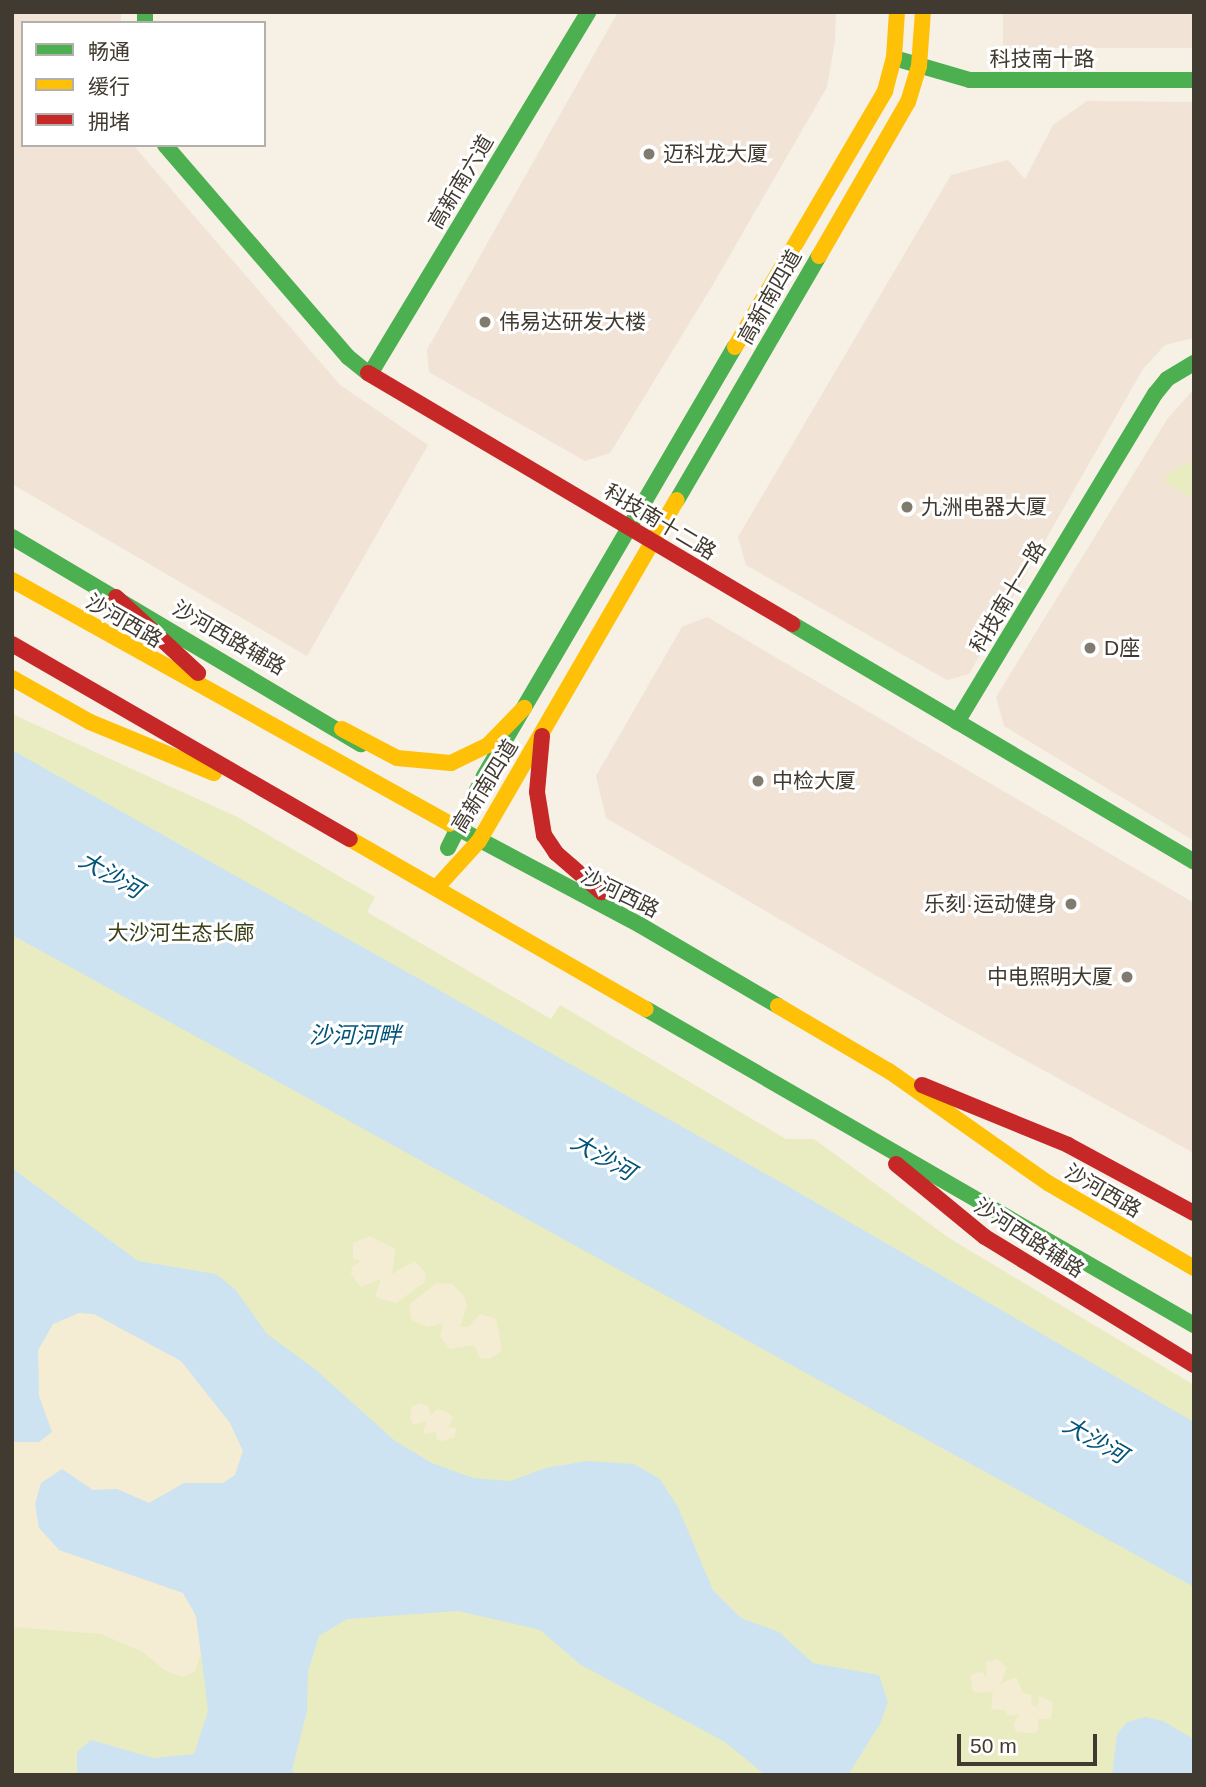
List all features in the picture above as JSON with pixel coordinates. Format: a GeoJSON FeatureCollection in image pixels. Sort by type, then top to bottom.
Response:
{"type":"FeatureCollection","features":[{"type":"Feature","properties":{"kind":"main road","name":"高新南六道"},"geometry":{"type":"LineString","coordinates":[[370,374],[588,12]]}},
{"type":"Feature","properties":{"kind":"main road","name":"高新南四道"},"geometry":{"type":"LineString","coordinates":[[437,887],[454,827],[885,91],[895,51],[897,12]]}},
{"type":"Feature","properties":{"kind":"main road","name":"高新南四道"},"geometry":{"type":"LineString","coordinates":[[437,887],[479,841],[542,736],[908,102],[920,59],[923,12]]}},
{"type":"Feature","properties":{"kind":"main road","name":"科技南十路"},"geometry":{"type":"LineString","coordinates":[[895,51],[970,80],[1194,80]]}},
{"type":"Feature","properties":{"kind":"main road","name":"科技南十路"},"geometry":{"type":"LineString","coordinates":[[920,59],[972,63],[1194,63]]}},
{"type":"Feature","properties":{"kind":"main road","name":"科技南十二路"},"geometry":{"type":"LineString","coordinates":[[167,147],[348,357],[370,374],[1194,862]]}},
{"type":"Feature","properties":{"kind":"main road","name":"科技南十一路"},"geometry":{"type":"LineString","coordinates":[[957,722],[1155,394],[1167,379],[1194,363]]}},
{"type":"Feature","properties":{"kind":"main road","name":"沙河西路辅路"},"geometry":{"type":"LineString","coordinates":[[12,537],[342,729],[379,759],[405,798]]}},
{"type":"Feature","properties":{"kind":"main road","name":"沙河西路"},"geometry":{"type":"LineString","coordinates":[[12,580],[233,706],[479,841],[640,925],[889,1072],[1048,1183],[1194,1268]]}},
{"type":"Feature","properties":{"kind":"main road"},"geometry":{"type":"LineString","coordinates":[[116,597],[233,706]]}},
{"type":"Feature","properties":{"kind":"main road"},"geometry":{"type":"LineString","coordinates":[[12,644],[1194,1325]]}},
{"type":"Feature","properties":{"kind":"main road"},"geometry":{"type":"LineString","coordinates":[[12,678],[112,732],[285,800]]}},
{"type":"Feature","properties":{"kind":"main road"},"geometry":{"type":"LineString","coordinates":[[342,729],[397,758],[451,762],[488,745],[524,708]]}},
{"type":"Feature","properties":{"kind":"main road"},"geometry":{"type":"LineString","coordinates":[[542,736],[537,792],[544,835],[556,853],[640,925]]}},
{"type":"Feature","properties":{"kind":"main road"},"geometry":{"type":"LineString","coordinates":[[889,1072],[1068,1145],[1194,1213]]}},
{"type":"Feature","properties":{"kind":"main road","name":"沙河西路辅路"},"geometry":{"type":"LineString","coordinates":[[852,1129],[985,1237],[1190,1363]]}},
{"type":"Feature","properties":{"kind":"shaded area"},"geometry":{"type":"Polygon","coordinates":[[[12,12],[121,12],[121,21],[21,21],[21,147],[135,147],[340,385],[428,445],[307,656],[12,484],[12,12]]]}},
{"type":"Feature","properties":{"kind":"shaded area"},"geometry":{"type":"Polygon","coordinates":[[[618,12],[836,12],[835,41],[827,87],[712,286],[610,453],[585,461],[429,372],[427,350],[618,12]]]}},
{"type":"Feature","properties":{"kind":"shaded area"},"geometry":{"type":"Polygon","coordinates":[[[1003,12],[1194,12],[1194,48],[1003,48],[1003,12]]]}},
{"type":"Feature","properties":{"kind":"shaded area"},"geometry":{"type":"Polygon","coordinates":[[[1087,101],[1194,102],[1194,338],[1165,345],[1143,369],[969,674],[947,680],[746,565],[738,537],[951,175],[1008,160],[1025,179],[1053,125],[1087,101]]]}},
{"type":"Feature","properties":{"kind":"shaded area"},"geometry":{"type":"Polygon","coordinates":[[[1194,389],[1194,841],[1004,726],[996,697],[1168,418],[1194,389]]]}},
{"type":"Feature","properties":{"kind":"shaded area"},"geometry":{"type":"Polygon","coordinates":[[[707,617],[1194,903],[1194,1153],[956,1022],[606,818],[596,776],[682,627],[707,617]]]}},
{"type":"Feature","properties":{"kind":"green space"},"geometry":{"type":"Polygon","coordinates":[[[1194,460],[1194,499],[1163,481],[1174,469],[1194,460]]]}},
{"type":"Feature","properties":{"kind":"green space","name":"大沙河生态长廊"},"geometry":{"type":"Polygon","coordinates":[[[12,714],[237,817],[375,897],[367,912],[551,1019],[560,1005],[786,1139],[814,1139],[949,1238],[1194,1385],[1194,1775],[12,1775],[12,714]]]}},
{"type":"Feature","properties":{"kind":"sand"},"geometry":{"type":"Polygon","coordinates":[[[370,1236],[395,1249],[392,1274],[415,1261],[426,1274],[425,1282],[396,1303],[375,1297],[381,1279],[361,1287],[351,1274],[352,1267],[361,1261],[353,1259],[353,1243],[370,1236]]]}},
{"type":"Feature","properties":{"kind":"sand"},"geometry":{"type":"Polygon","coordinates":[[[437,1283],[452,1284],[463,1295],[467,1305],[460,1327],[468,1327],[480,1314],[496,1319],[502,1351],[488,1359],[480,1358],[474,1345],[450,1349],[440,1337],[443,1323],[428,1327],[412,1320],[409,1305],[437,1283]]]}},
{"type":"Feature","properties":{"kind":"sand"},"geometry":{"type":"Polygon","coordinates":[[[79,1313],[94,1314],[181,1361],[230,1423],[243,1451],[235,1475],[223,1483],[184,1483],[149,1503],[117,1489],[93,1490],[78,1483],[165,1583],[184,1593],[196,1616],[201,1654],[195,1671],[183,1677],[166,1671],[141,1651],[101,1634],[12,1627],[12,1442],[39,1442],[51,1432],[39,1396],[38,1350],[53,1324],[79,1313]]]}},
{"type":"Feature","properties":{"kind":"sand"},"geometry":{"type":"Polygon","coordinates":[[[419,1403],[428,1406],[431,1416],[437,1409],[449,1413],[453,1418],[448,1427],[456,1428],[455,1437],[443,1441],[437,1440],[436,1432],[423,1434],[426,1422],[413,1424],[410,1417],[411,1407],[419,1403]]]}},
{"type":"Feature","properties":{"kind":"sand"},"geometry":{"type":"Polygon","coordinates":[[[997,1659],[1007,1668],[1000,1684],[1016,1677],[1023,1693],[1032,1695],[1031,1705],[1038,1707],[1039,1696],[1053,1702],[1051,1719],[1038,1719],[1038,1730],[1034,1733],[1016,1732],[1014,1724],[1019,1714],[1007,1716],[1005,1710],[991,1709],[993,1691],[977,1693],[972,1689],[971,1675],[982,1672],[987,1677],[986,1662],[997,1659]]]}},
{"type":"Feature","properties":{"kind":"water","name":"沙河河畔"},"geometry":{"type":"Polygon","coordinates":[[[12,750],[791,1188],[1194,1422],[1194,1587],[12,935],[12,750]]]}},
{"type":"Feature","properties":{"kind":"water"},"geometry":{"type":"Polygon","coordinates":[[[12,1168],[138,1261],[216,1274],[235,1289],[267,1334],[315,1369],[395,1441],[432,1463],[473,1478],[510,1481],[546,1468],[587,1461],[634,1464],[660,1479],[678,1507],[713,1590],[741,1618],[779,1632],[813,1663],[879,1675],[888,1702],[880,1724],[848,1775],[765,1775],[725,1742],[581,1665],[540,1630],[458,1611],[347,1619],[319,1636],[308,1672],[307,1711],[292,1770],[297,1775],[77,1775],[77,1752],[91,1740],[154,1758],[194,1754],[208,1711],[201,1654],[196,1616],[183,1593],[59,1550],[39,1528],[35,1504],[41,1483],[62,1469],[93,1490],[117,1489],[149,1503],[184,1483],[223,1483],[235,1475],[243,1451],[230,1423],[181,1361],[94,1314],[79,1313],[53,1324],[38,1350],[39,1396],[52,1432],[39,1442],[12,1442],[12,1168]]]}},
{"type":"Feature","properties":{"kind":"water"},"geometry":{"type":"Polygon","coordinates":[[[1146,1717],[1163,1721],[1194,1739],[1194,1775],[1112,1775],[1117,1734],[1127,1722],[1146,1717]]]}},
{"type":"Feature","properties":{"kind":"traffic: fast"},"geometry":{"type":"LineString","coordinates":[[145,12],[145,21]]}},
{"type":"Feature","properties":{"kind":"traffic: fast"},"geometry":{"type":"LineString","coordinates":[[370,374],[588,12]]}},
{"type":"Feature","properties":{"kind":"traffic: fast"},"geometry":{"type":"LineString","coordinates":[[901,60],[970,80],[1194,80]]}},
{"type":"Feature","properties":{"kind":"traffic: fast"},"geometry":{"type":"LineString","coordinates":[[167,147],[348,357],[368,373]]}},
{"type":"Feature","properties":{"kind":"traffic: fast"},"geometry":{"type":"LineString","coordinates":[[677,500],[819,256]]}},
{"type":"Feature","properties":{"kind":"traffic: fast"},"geometry":{"type":"LineString","coordinates":[[448,848],[484,776],[735,347]]}},
{"type":"Feature","properties":{"kind":"traffic: fast"},"geometry":{"type":"LineString","coordinates":[[957,722],[1155,394],[1167,379],[1194,363]]}},
{"type":"Feature","properties":{"kind":"traffic: fast"},"geometry":{"type":"LineString","coordinates":[[12,537],[361,744]]}},
{"type":"Feature","properties":{"kind":"traffic: fast"},"geometry":{"type":"LineString","coordinates":[[792,624],[1194,862]]}},
{"type":"Feature","properties":{"kind":"traffic: fast"},"geometry":{"type":"LineString","coordinates":[[450,824],[640,925],[778,1006]]}},
{"type":"Feature","properties":{"kind":"traffic: fast"},"geometry":{"type":"LineString","coordinates":[[646,1009],[1194,1325]]}},
{"type":"Feature","properties":{"kind":"traffic: slow"},"geometry":{"type":"LineString","coordinates":[[735,347],[885,91],[894,57],[897,12]]}},
{"type":"Feature","properties":{"kind":"traffic: slow"},"geometry":{"type":"LineString","coordinates":[[819,256],[908,102],[919,66],[923,12]]}},
{"type":"Feature","properties":{"kind":"traffic: slow"},"geometry":{"type":"LineString","coordinates":[[437,887],[479,841],[677,500]]}},
{"type":"Feature","properties":{"kind":"traffic: slow"},"geometry":{"type":"LineString","coordinates":[[12,580],[450,824]]}},
{"type":"Feature","properties":{"kind":"traffic: slow"},"geometry":{"type":"LineString","coordinates":[[12,678],[90,722],[214,773]]}},
{"type":"Feature","properties":{"kind":"traffic: slow"},"geometry":{"type":"LineString","coordinates":[[342,729],[397,758],[451,763],[488,745],[524,708]]}},
{"type":"Feature","properties":{"kind":"traffic: slow"},"geometry":{"type":"LineString","coordinates":[[350,839],[646,1009]]}},
{"type":"Feature","properties":{"kind":"traffic: slow"},"geometry":{"type":"LineString","coordinates":[[778,1006],[889,1071],[1048,1183],[1194,1268]]}},
{"type":"Feature","properties":{"kind":"traffic: jam"},"geometry":{"type":"LineString","coordinates":[[368,373],[792,624]]}},
{"type":"Feature","properties":{"kind":"traffic: jam"},"geometry":{"type":"LineString","coordinates":[[116,597],[198,673]]}},
{"type":"Feature","properties":{"kind":"traffic: jam"},"geometry":{"type":"LineString","coordinates":[[12,644],[350,839]]}},
{"type":"Feature","properties":{"kind":"traffic: jam"},"geometry":{"type":"LineString","coordinates":[[542,736],[537,792],[544,835],[556,853],[601,892]]}},
{"type":"Feature","properties":{"kind":"traffic: jam"},"geometry":{"type":"LineString","coordinates":[[922,1085],[1068,1145],[1194,1213]]}},
{"type":"Feature","properties":{"kind":"traffic: jam"},"geometry":{"type":"LineString","coordinates":[[896,1164],[985,1237],[1194,1365]]}},
{"type":"Feature","properties":{"kind":"place","name":"迈科龙大厦"},"geometry":{"type":"Point","coordinates":[649,154]}},
{"type":"Feature","properties":{"kind":"place","name":"伟易达研发大楼"},"geometry":{"type":"Point","coordinates":[485,322]}},
{"type":"Feature","properties":{"kind":"place","name":"九洲电器大厦"},"geometry":{"type":"Point","coordinates":[907,507]}},
{"type":"Feature","properties":{"kind":"place","name":"D座"},"geometry":{"type":"Point","coordinates":[1090,648]}},
{"type":"Feature","properties":{"kind":"place","name":"中检大厦"},"geometry":{"type":"Point","coordinates":[758,781]}},
{"type":"Feature","properties":{"kind":"place","name":"乐刻·运动健身"},"geometry":{"type":"Point","coordinates":[1071,904]}},
{"type":"Feature","properties":{"kind":"place","name":"中电照明大厦"},"geometry":{"type":"Point","coordinates":[1127,977]}},
{"type":"Feature","properties":{"kind":"water label","name":"大沙河"},"geometry":{"type":"Point","coordinates":[111,875]}},
{"type":"Feature","properties":{"kind":"water label","name":"大沙河"},"geometry":{"type":"Point","coordinates":[603,1157]}},
{"type":"Feature","properties":{"kind":"water label","name":"大沙河"},"geometry":{"type":"Point","coordinates":[1095,1440]}}]}
